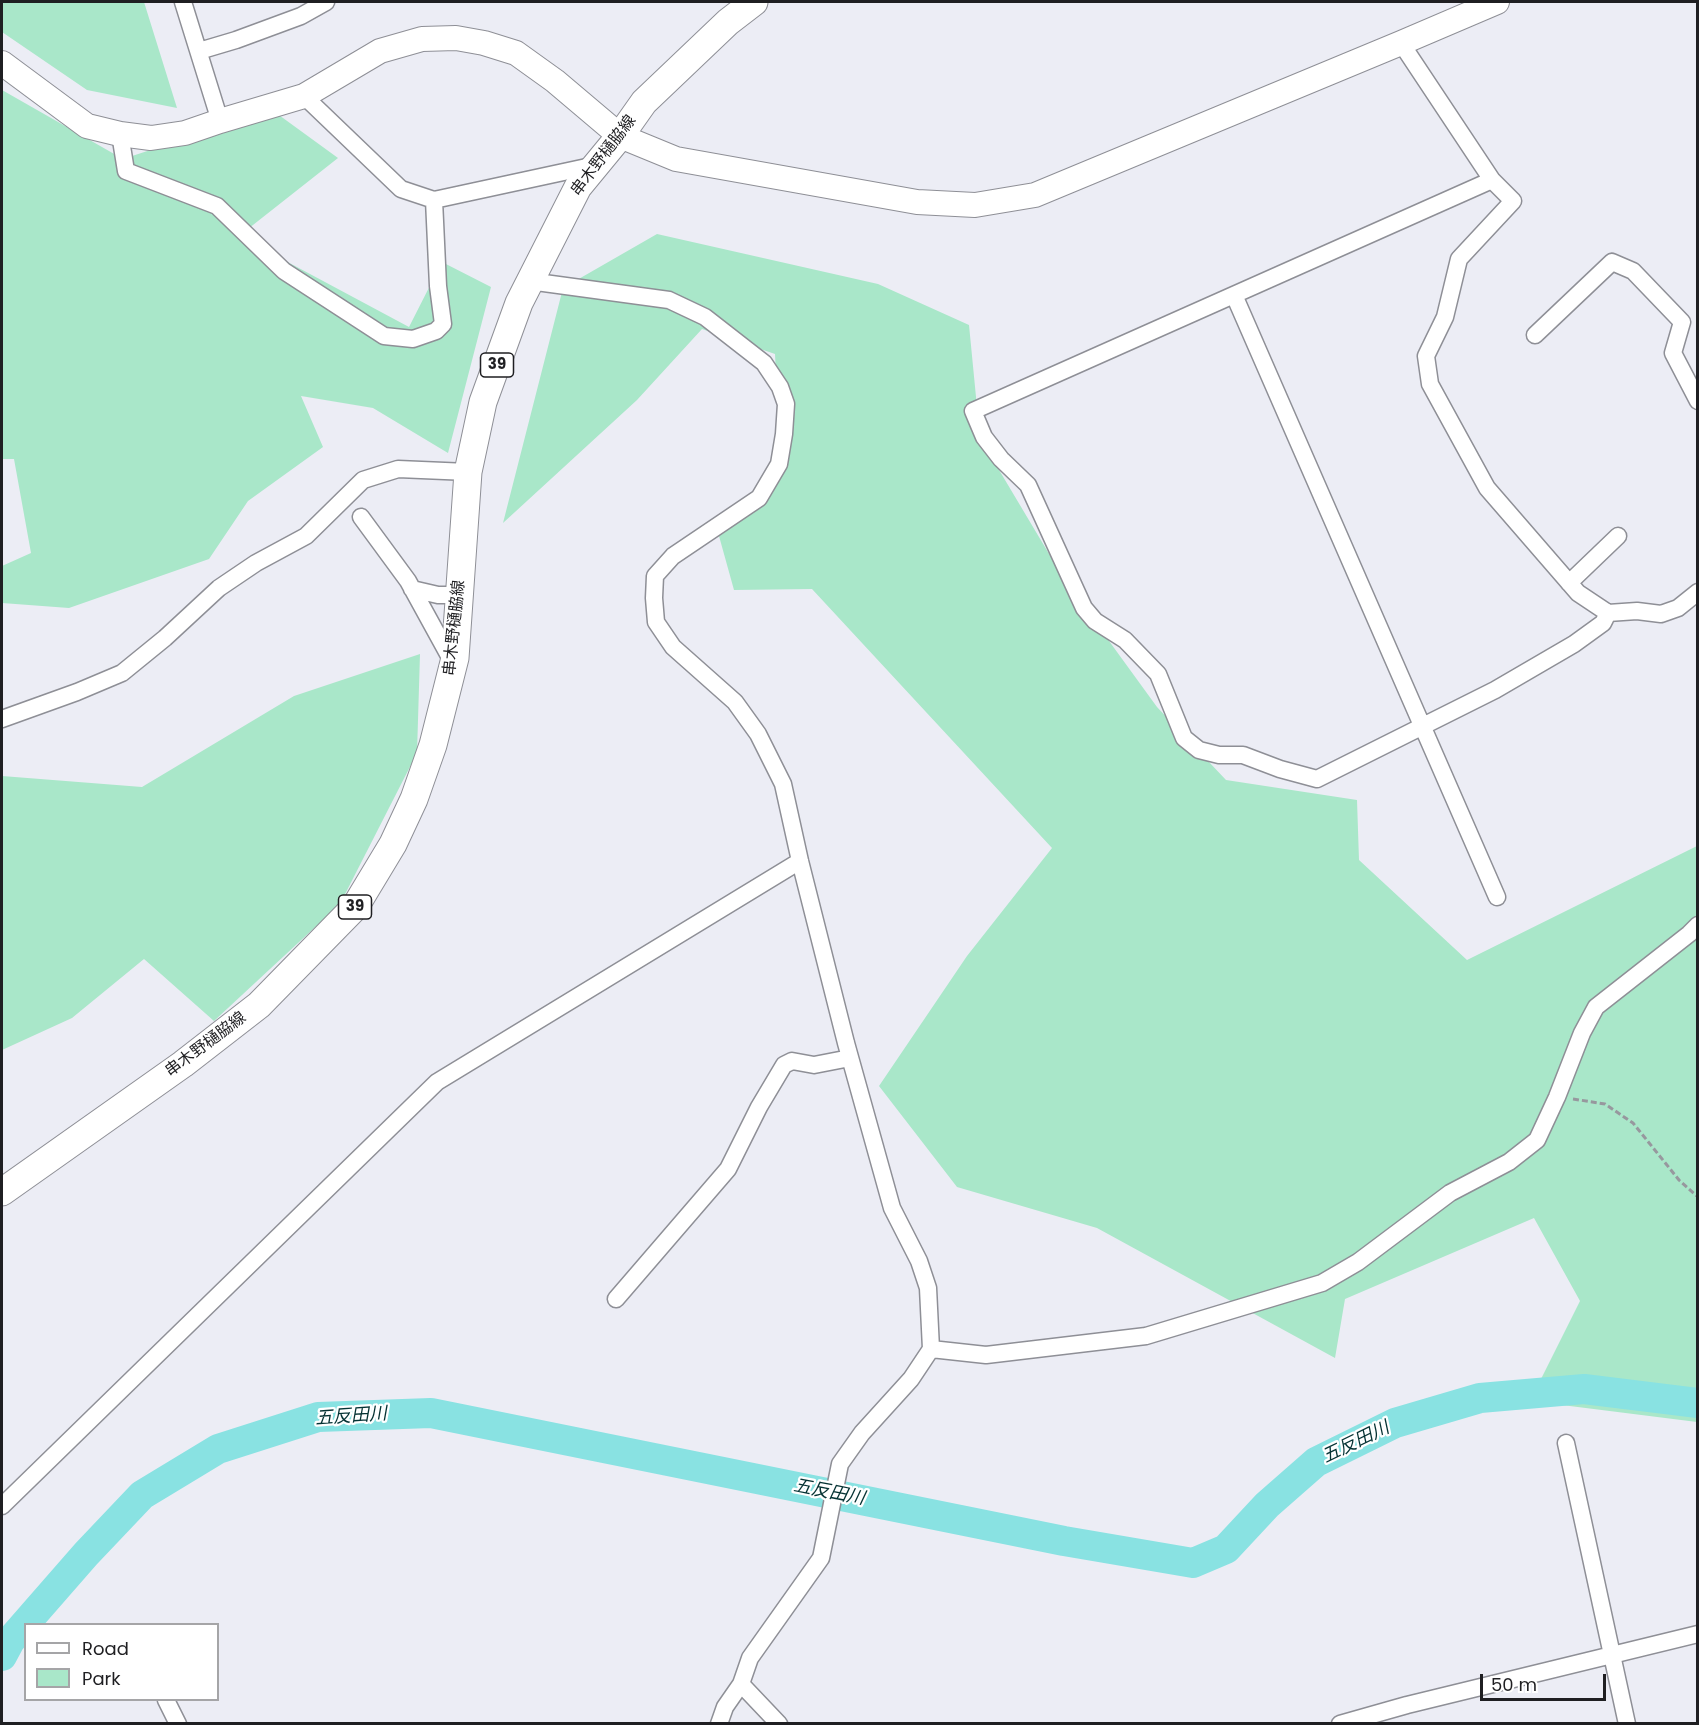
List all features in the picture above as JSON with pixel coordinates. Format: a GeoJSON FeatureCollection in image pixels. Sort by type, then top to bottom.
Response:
{"type":"FeatureCollection","features":[{"type":"Feature","properties":{"kind":"main road","name":"串木野樋脇線"},"geometry":{"type":"LineString","coordinates":[[2,1192],[183,1064],[259,1005],[355,907],[393,844],[414,799],[433,745],[454,664],[468,472],[483,402],[519,303],[578,187],[620,136],[644,102],[675,70],[728,22],[754,2]]}},
{"type":"Feature","properties":{"kind":"street"},"geometry":{"type":"LineString","coordinates":[[183,2],[220,121]]}},
{"type":"Feature","properties":{"kind":"street"},"geometry":{"type":"LineString","coordinates":[[198,51],[236,40],[299,9],[326,2]]}},
{"type":"Feature","properties":{"kind":"street"},"geometry":{"type":"LineString","coordinates":[[2,63],[87,126],[151,138],[185,133],[304,96],[380,51],[422,39],[456,38],[484,43],[516,53],[555,81],[620,136],[676,159],[917,202],[975,205],[1035,195],[1497,2]]}},
{"type":"Feature","properties":{"kind":"street"},"geometry":{"type":"LineString","coordinates":[[1401,44],[1492,180],[1513,201],[1459,259],[1445,316],[1426,356],[1430,384],[1487,488],[1578,593],[1608,613],[1637,610],[1661,614],[1678,608],[1698,592]]}},
{"type":"Feature","properties":{"kind":"street"},"geometry":{"type":"LineString","coordinates":[[304,96],[401,189],[434,200],[597,164]]}},
{"type":"Feature","properties":{"kind":"street"},"geometry":{"type":"LineString","coordinates":[[120,134],[126,171],[217,206],[284,271],[384,336],[413,339],[436,331],[443,324],[438,286],[434,200]]}},
{"type":"Feature","properties":{"kind":"street"},"geometry":{"type":"LineString","coordinates":[[1492,180],[973,411],[984,437],[1001,459],[1028,485],[1084,608],[1095,621],[1125,640],[1158,674],[1184,738],[1199,750],[1219,755],[1243,755],[1280,770],[1317,779],[1495,690],[1574,644],[1603,622],[1608,613]]}},
{"type":"Feature","properties":{"kind":"street"},"geometry":{"type":"LineString","coordinates":[[1535,335],[1612,262],[1633,270],[1644,285],[1682,322],[1673,353],[1698,400]]}},
{"type":"Feature","properties":{"kind":"street"},"geometry":{"type":"LineString","coordinates":[[530,281],[669,300],[705,317],[764,363],[780,387],[786,404],[779,464],[759,498],[673,556],[655,576],[656,622],[673,646],[735,702],[758,734],[783,784],[850,1058],[892,1209],[919,1261],[928,1288],[931,1349],[911,1379],[862,1433],[840,1464],[821,1558],[750,1658],[741,1684],[725,1707],[719,1724]]}},
{"type":"Feature","properties":{"kind":"street"},"geometry":{"type":"LineString","coordinates":[[1234,295],[1497,897]]}},
{"type":"Feature","properties":{"kind":"street"},"geometry":{"type":"LineString","coordinates":[[2,719],[78,692],[122,673],[165,638],[219,588],[256,563],[306,536],[363,480],[398,469],[468,472]]}},
{"type":"Feature","properties":{"kind":"street"},"geometry":{"type":"LineString","coordinates":[[361,517],[412,589],[454,664]]}},
{"type":"Feature","properties":{"kind":"street"},"geometry":{"type":"LineString","coordinates":[[1569,583],[1618,536]]}},
{"type":"Feature","properties":{"kind":"street"},"geometry":{"type":"LineString","coordinates":[[412,589],[438,595],[459,596]]}},
{"type":"Feature","properties":{"kind":"street"},"geometry":{"type":"LineString","coordinates":[[2,1506],[437,1082],[800,861]]}},
{"type":"Feature","properties":{"kind":"street"},"geometry":{"type":"LineString","coordinates":[[931,1349],[986,1355],[1146,1336],[1323,1283],[1358,1262],[1450,1193],[1509,1162],[1537,1140],[1557,1097],[1582,1032],[1596,1007],[1698,925]]}},
{"type":"Feature","properties":{"kind":"street"},"geometry":{"type":"LineString","coordinates":[[616,1299],[729,1169],[759,1107],[784,1065],[792,1061],[814,1065],[850,1058]]}},
{"type":"Feature","properties":{"kind":"street"},"geometry":{"type":"LineString","coordinates":[[1566,1443],[1627,1724]]}},
{"type":"Feature","properties":{"kind":"street"},"geometry":{"type":"LineString","coordinates":[[1340,1724],[1407,1705],[1698,1634]]}},
{"type":"Feature","properties":{"kind":"street"},"geometry":{"type":"LineString","coordinates":[[741,1684],[779,1724]]}},
{"type":"Feature","properties":{"kind":"street"},"geometry":{"type":"LineString","coordinates":[[166,1701],[178,1724]]}},
{"type":"Feature","properties":{"kind":"path"},"geometry":{"type":"LineString","coordinates":[[1557,1097],[1605,1104],[1633,1123],[1679,1180],[1698,1197]]}},
{"type":"Feature","properties":{"kind":"green space"},"geometry":{"type":"Polygon","coordinates":[[[2,2],[144,2],[177,108],[87,90],[2,32],[2,2]]]}},
{"type":"Feature","properties":{"kind":"green space"},"geometry":{"type":"Polygon","coordinates":[[[2,90],[123,159],[272,110],[338,158],[239,236],[409,327],[442,262],[491,287],[448,453],[373,408],[301,396],[323,447],[248,501],[209,559],[69,608],[2,603],[2,566],[31,553],[14,459],[2,459],[2,90]]]}},
{"type":"Feature","properties":{"kind":"green space"},"geometry":{"type":"Polygon","coordinates":[[[657,234],[878,284],[969,325],[980,438],[1064,579],[1157,707],[1226,780],[1357,800],[1359,860],[1467,960],[1697,846],[1697,1422],[1530,1401],[1580,1301],[1534,1218],[1345,1299],[1335,1358],[1097,1228],[957,1187],[879,1086],[967,956],[1052,848],[812,589],[734,590],[719,536],[780,455],[775,354],[702,329],[637,400],[503,523],[563,288],[657,234]]]}},
{"type":"Feature","properties":{"kind":"green space"},"geometry":{"type":"Polygon","coordinates":[[[420,654],[417,753],[340,904],[214,1021],[144,959],[72,1018],[2,1050],[2,776],[142,787],[294,696],[420,654]]]}},
{"type":"Feature","properties":{"kind":"waterway","name":"五反田川"},"geometry":{"type":"LineString","coordinates":[[26,1623],[142,1495],[218,1449],[318,1417],[431,1413],[1064,1541],[1193,1563],[1226,1549],[1267,1505],[1316,1462],[1395,1423],[1480,1398],[1584,1389],[1698,1403]]}},
{"type":"Feature","properties":{"kind":"waterway","name":"五反田川"},"geometry":{"type":"LineString","coordinates":[[2,1656],[10,1641],[24,1625]]}}]}
